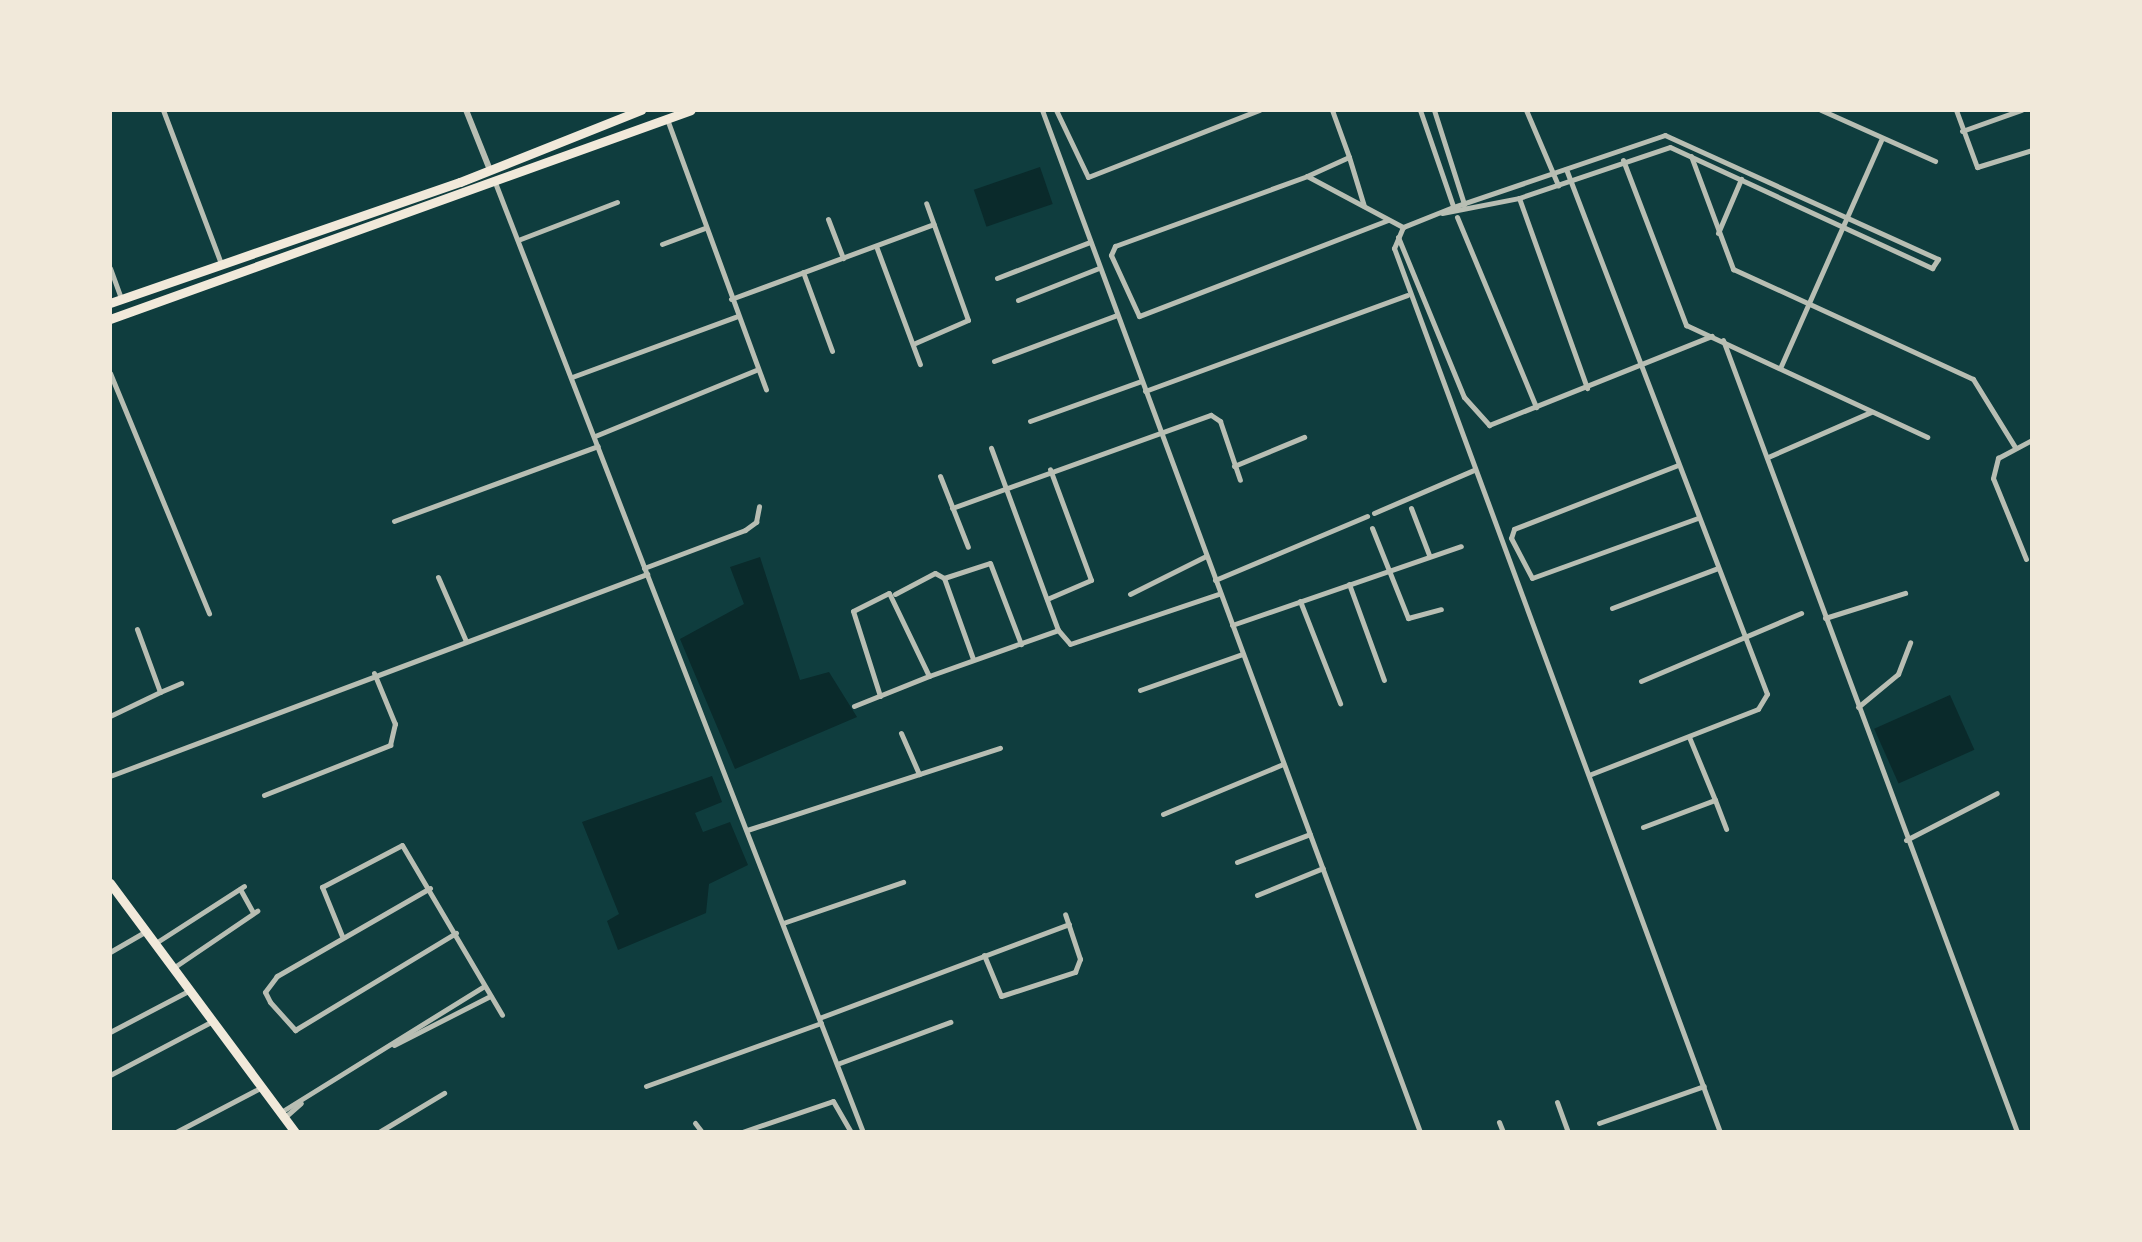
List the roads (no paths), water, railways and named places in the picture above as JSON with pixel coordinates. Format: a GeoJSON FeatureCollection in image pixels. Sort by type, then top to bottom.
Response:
{"type":"FeatureCollection","features":[{"type":"Feature","properties":{"kind":"main road"},"geometry":{"type":"LineString","coordinates":[[115,301],[220,261],[490,170],[641,110]]}},
{"type":"Feature","properties":{"kind":"main road"},"geometry":{"type":"LineString","coordinates":[[110,320],[496,185],[691,110]]}},
{"type":"Feature","properties":{"kind":"main road"},"geometry":{"type":"LineString","coordinates":[[339,220],[344,237]]}},
{"type":"Feature","properties":{"kind":"main road"},"geometry":{"type":"LineString","coordinates":[[110,884],[296,1132]]}},
{"type":"Feature","properties":{"kind":"street"},"geometry":{"type":"LineString","coordinates":[[163,110],[220,261]]}},
{"type":"Feature","properties":{"kind":"street"},"geometry":{"type":"LineString","coordinates":[[466,110],[490,170]]}},
{"type":"Feature","properties":{"kind":"street"},"geometry":{"type":"LineString","coordinates":[[1042,110],[1420,1132]]}},
{"type":"Feature","properties":{"kind":"street"},"geometry":{"type":"LineString","coordinates":[[1056,110],[1088,177],[1260,110]]}},
{"type":"Feature","properties":{"kind":"street"},"geometry":{"type":"LineString","coordinates":[[1332,110],[1364,206]]}},
{"type":"Feature","properties":{"kind":"street"},"geometry":{"type":"LineString","coordinates":[[1420,110],[1456,215],[1469,236],[1536,407]]}},
{"type":"Feature","properties":{"kind":"street"},"geometry":{"type":"LineString","coordinates":[[1434,110],[1456,171],[1469,236]]}},
{"type":"Feature","properties":{"kind":"street"},"geometry":{"type":"LineString","coordinates":[[1526,110],[1558,186]]}},
{"type":"Feature","properties":{"kind":"street"},"geometry":{"type":"LineString","coordinates":[[1821,110],[1935,161]]}},
{"type":"Feature","properties":{"kind":"street"},"geometry":{"type":"LineString","coordinates":[[1956,110],[1977,167],[2032,150]]}},
{"type":"Feature","properties":{"kind":"street"},"geometry":{"type":"LineString","coordinates":[[1962,131],[2021,110]]}},
{"type":"Feature","properties":{"kind":"street"},"geometry":{"type":"LineString","coordinates":[[667,119],[766,388]]}},
{"type":"Feature","properties":{"kind":"street"},"geometry":{"type":"LineString","coordinates":[[1442,213],[1467,213],[1519,198],[1659,147],[1692,156],[1932,268],[1938,262],[1849,214],[1665,135],[1453,207],[1404,227],[1398,237],[1394,255],[1407,296],[1720,1132]]}},
{"type":"Feature","properties":{"kind":"street"},"geometry":{"type":"LineString","coordinates":[[1781,366],[1812,304],[1882,138]]}},
{"type":"Feature","properties":{"kind":"street"},"geometry":{"type":"LineString","coordinates":[[1692,156],[1716,236],[1738,272],[1978,383],[2016,448]]}},
{"type":"Feature","properties":{"kind":"street"},"geometry":{"type":"LineString","coordinates":[[1349,157],[1113,247],[1134,314],[1388,220]]}},
{"type":"Feature","properties":{"kind":"street"},"geometry":{"type":"LineString","coordinates":[[1624,160],[1681,316],[1692,330],[1781,366],[1927,437]]}},
{"type":"Feature","properties":{"kind":"street"},"geometry":{"type":"LineString","coordinates":[[1566,168],[1767,694],[1764,704],[1589,775]]}},
{"type":"Feature","properties":{"kind":"street"},"geometry":{"type":"LineString","coordinates":[[1443,175],[1456,171]]}},
{"type":"Feature","properties":{"kind":"street"},"geometry":{"type":"LineString","coordinates":[[1307,176],[1404,227]]}},
{"type":"Feature","properties":{"kind":"street"},"geometry":{"type":"LineString","coordinates":[[1716,236],[1741,179]]}},
{"type":"Feature","properties":{"kind":"street"},"geometry":{"type":"LineString","coordinates":[[496,185],[863,1132]]}},
{"type":"Feature","properties":{"kind":"street"},"geometry":{"type":"LineString","coordinates":[[1519,198],[1586,388]]}},
{"type":"Feature","properties":{"kind":"street"},"geometry":{"type":"LineString","coordinates":[[518,240],[617,202]]}},
{"type":"Feature","properties":{"kind":"street"},"geometry":{"type":"LineString","coordinates":[[912,344],[968,320],[926,202]]}},
{"type":"Feature","properties":{"kind":"street"},"geometry":{"type":"LineString","coordinates":[[828,220],[843,258]]}},
{"type":"Feature","properties":{"kind":"street"},"geometry":{"type":"LineString","coordinates":[[732,298],[934,224]]}},
{"type":"Feature","properties":{"kind":"street"},"geometry":{"type":"LineString","coordinates":[[662,244],[706,228]]}},
{"type":"Feature","properties":{"kind":"street"},"geometry":{"type":"LineString","coordinates":[[1398,237],[1476,416],[1498,424],[1712,336]]}},
{"type":"Feature","properties":{"kind":"street"},"geometry":{"type":"LineString","coordinates":[[997,278],[1090,242]]}},
{"type":"Feature","properties":{"kind":"street"},"geometry":{"type":"LineString","coordinates":[[876,246],[920,364]]}},
{"type":"Feature","properties":{"kind":"street"},"geometry":{"type":"LineString","coordinates":[[110,268],[115,301]]}},
{"type":"Feature","properties":{"kind":"street"},"geometry":{"type":"LineString","coordinates":[[1018,300],[1099,268]]}},
{"type":"Feature","properties":{"kind":"street"},"geometry":{"type":"LineString","coordinates":[[804,272],[832,351]]}},
{"type":"Feature","properties":{"kind":"street"},"geometry":{"type":"LineString","coordinates":[[1145,391],[1407,296]]}},
{"type":"Feature","properties":{"kind":"street"},"geometry":{"type":"LineString","coordinates":[[994,361],[1116,314]]}},
{"type":"Feature","properties":{"kind":"street"},"geometry":{"type":"LineString","coordinates":[[572,378],[738,316]]}},
{"type":"Feature","properties":{"kind":"street"},"geometry":{"type":"LineString","coordinates":[[1723,340],[2017,1132]]}},
{"type":"Feature","properties":{"kind":"street"},"geometry":{"type":"LineString","coordinates":[[594,436],[758,370]]}},
{"type":"Feature","properties":{"kind":"street"},"geometry":{"type":"LineString","coordinates":[[110,373],[210,612]]}},
{"type":"Feature","properties":{"kind":"street"},"geometry":{"type":"LineString","coordinates":[[1030,421],[1141,381]]}},
{"type":"Feature","properties":{"kind":"street"},"geometry":{"type":"LineString","coordinates":[[1768,458],[1872,412]]}},
{"type":"Feature","properties":{"kind":"street"},"geometry":{"type":"LineString","coordinates":[[952,508],[1050,469],[1216,416],[1240,480]]}},
{"type":"Feature","properties":{"kind":"street"},"geometry":{"type":"LineString","coordinates":[[1234,466],[1304,437]]}},
{"type":"Feature","properties":{"kind":"street"},"geometry":{"type":"LineString","coordinates":[[2026,558],[1992,478],[1998,458],[2032,440]]}},
{"type":"Feature","properties":{"kind":"street"},"geometry":{"type":"LineString","coordinates":[[394,521],[598,446]]}},
{"type":"Feature","properties":{"kind":"street"},"geometry":{"type":"LineString","coordinates":[[992,448],[1046,600],[1058,630],[1070,644],[1220,594]]}},
{"type":"Feature","properties":{"kind":"street"},"geometry":{"type":"LineString","coordinates":[[1678,465],[1514,529],[1511,538],[1532,578],[1698,518]]}},
{"type":"Feature","properties":{"kind":"street"},"geometry":{"type":"LineString","coordinates":[[1046,600],[1091,580],[1050,469]]}},
{"type":"Feature","properties":{"kind":"street"},"geometry":{"type":"LineString","coordinates":[[1215,580],[1474,470]]}},
{"type":"Feature","properties":{"kind":"street"},"geometry":{"type":"LineString","coordinates":[[940,476],[968,547]]}},
{"type":"Feature","properties":{"kind":"street"},"geometry":{"type":"LineString","coordinates":[[110,776],[466,642],[745,530],[756,522],[759,506]]}},
{"type":"Feature","properties":{"kind":"street"},"geometry":{"type":"LineString","coordinates":[[1411,508],[1429,555]]}},
{"type":"Feature","properties":{"kind":"street"},"geometry":{"type":"LineString","coordinates":[[1372,528],[1409,619],[1441,609]]}},
{"type":"Feature","properties":{"kind":"street"},"geometry":{"type":"LineString","coordinates":[[1232,625],[1461,546]]}},
{"type":"Feature","properties":{"kind":"street"},"geometry":{"type":"LineString","coordinates":[[1130,594],[1206,556]]}},
{"type":"Feature","properties":{"kind":"street"},"geometry":{"type":"LineString","coordinates":[[944,578],[990,563],[1022,644]]}},
{"type":"Feature","properties":{"kind":"street"},"geometry":{"type":"LineString","coordinates":[[1612,608],[1718,568]]}},
{"type":"Feature","properties":{"kind":"street"},"geometry":{"type":"LineString","coordinates":[[880,696],[853,611],[935,572],[944,578],[974,661]]}},
{"type":"Feature","properties":{"kind":"street"},"geometry":{"type":"LineString","coordinates":[[438,576],[466,642]]}},
{"type":"Feature","properties":{"kind":"street"},"geometry":{"type":"LineString","coordinates":[[1350,584],[1384,680]]}},
{"type":"Feature","properties":{"kind":"street"},"geometry":{"type":"LineString","coordinates":[[1825,618],[1905,593]]}},
{"type":"Feature","properties":{"kind":"street"},"geometry":{"type":"LineString","coordinates":[[895,594],[929,676]]}},
{"type":"Feature","properties":{"kind":"street"},"geometry":{"type":"LineString","coordinates":[[1300,601],[1340,703]]}},
{"type":"Feature","properties":{"kind":"street"},"geometry":{"type":"LineString","coordinates":[[1641,681],[1801,613]]}},
{"type":"Feature","properties":{"kind":"street"},"geometry":{"type":"LineString","coordinates":[[137,629],[160,692]]}},
{"type":"Feature","properties":{"kind":"street"},"geometry":{"type":"LineString","coordinates":[[854,706],[1058,630]]}},
{"type":"Feature","properties":{"kind":"street"},"geometry":{"type":"LineString","coordinates":[[1858,708],[1898,674],[1910,642]]}},
{"type":"Feature","properties":{"kind":"street"},"geometry":{"type":"LineString","coordinates":[[1140,690],[1243,654]]}},
{"type":"Feature","properties":{"kind":"street"},"geometry":{"type":"LineString","coordinates":[[264,796],[390,745],[395,724],[374,674]]}},
{"type":"Feature","properties":{"kind":"street"},"geometry":{"type":"LineString","coordinates":[[110,716],[181,683]]}},
{"type":"Feature","properties":{"kind":"street"},"geometry":{"type":"LineString","coordinates":[[901,733],[918,774]]}},
{"type":"Feature","properties":{"kind":"street"},"geometry":{"type":"LineString","coordinates":[[1688,738],[1726,829]]}},
{"type":"Feature","properties":{"kind":"street"},"geometry":{"type":"LineString","coordinates":[[747,830],[1000,748]]}},
{"type":"Feature","properties":{"kind":"street"},"geometry":{"type":"LineString","coordinates":[[1163,814],[1283,764]]}},
{"type":"Feature","properties":{"kind":"street"},"geometry":{"type":"LineString","coordinates":[[1906,840],[1997,793]]}},
{"type":"Feature","properties":{"kind":"street"},"geometry":{"type":"LineString","coordinates":[[1643,827],[1715,800]]}},
{"type":"Feature","properties":{"kind":"street"},"geometry":{"type":"LineString","coordinates":[[1237,862],[1310,834]]}},
{"type":"Feature","properties":{"kind":"street"},"geometry":{"type":"LineString","coordinates":[[342,936],[322,887],[397,846],[406,848],[502,1016]]}},
{"type":"Feature","properties":{"kind":"street"},"geometry":{"type":"LineString","coordinates":[[1257,895],[1323,868]]}},
{"type":"Feature","properties":{"kind":"street"},"geometry":{"type":"LineString","coordinates":[[784,923],[903,882]]}},
{"type":"Feature","properties":{"kind":"street"},"geometry":{"type":"LineString","coordinates":[[154,944],[242,888],[255,912],[172,969]]}},
{"type":"Feature","properties":{"kind":"street"},"geometry":{"type":"LineString","coordinates":[[430,888],[342,936],[267,985],[270,1002],[291,1031],[456,933]]}},
{"type":"Feature","properties":{"kind":"street"},"geometry":{"type":"LineString","coordinates":[[984,956],[1001,996],[1066,976],[1080,959],[1064,914]]}},
{"type":"Feature","properties":{"kind":"street"},"geometry":{"type":"LineString","coordinates":[[646,1086],[1069,924]]}},
{"type":"Feature","properties":{"kind":"street"},"geometry":{"type":"LineString","coordinates":[[110,952],[144,932]]}},
{"type":"Feature","properties":{"kind":"street"},"geometry":{"type":"LineString","coordinates":[[283,1114],[484,986]]}},
{"type":"Feature","properties":{"kind":"street"},"geometry":{"type":"LineString","coordinates":[[110,1032],[190,990]]}},
{"type":"Feature","properties":{"kind":"street"},"geometry":{"type":"LineString","coordinates":[[391,1046],[490,996]]}},
{"type":"Feature","properties":{"kind":"street"},"geometry":{"type":"LineString","coordinates":[[110,1075],[213,1021]]}},
{"type":"Feature","properties":{"kind":"street"},"geometry":{"type":"LineString","coordinates":[[837,1064],[950,1022]]}},
{"type":"Feature","properties":{"kind":"street"},"geometry":{"type":"LineString","coordinates":[[1599,1124],[1704,1086]]}},
{"type":"Feature","properties":{"kind":"street"},"geometry":{"type":"LineString","coordinates":[[176,1132],[262,1087]]}},
{"type":"Feature","properties":{"kind":"street"},"geometry":{"type":"LineString","coordinates":[[378,1132],[444,1093]]}},
{"type":"Feature","properties":{"kind":"street"},"geometry":{"type":"LineString","coordinates":[[742,1132],[833,1100],[851,1132]]}},
{"type":"Feature","properties":{"kind":"street"},"geometry":{"type":"LineString","coordinates":[[1557,1102],[1568,1132]]}},
{"type":"Feature","properties":{"kind":"street"},"geometry":{"type":"LineString","coordinates":[[1500,1122],[1503,1132]]}},
{"type":"Feature","properties":{"kind":"street"},"geometry":{"type":"LineString","coordinates":[[696,1124],[702,1132]]}},
{"type":"Feature","properties":{"kind":"water"},"geometry":{"type":"Polygon","coordinates":[[[1040,167],[1053,204],[987,227],[974,190],[1040,167]]]}},
{"type":"Feature","properties":{"kind":"water"},"geometry":{"type":"Polygon","coordinates":[[[760,557],[800,680],[829,672],[857,717],[735,769],[680,639],[744,604],[730,567],[760,557]]]}},
{"type":"Feature","properties":{"kind":"water"},"geometry":{"type":"Polygon","coordinates":[[[1950,695],[1974,750],[1899,784],[1874,729],[1950,695]]]}},
{"type":"Feature","properties":{"kind":"water"},"geometry":{"type":"Polygon","coordinates":[[[712,776],[722,802],[695,813],[703,832],[730,822],[748,865],[709,884],[706,913],[618,950],[607,921],[619,914],[582,822],[712,776]]]}}]}
